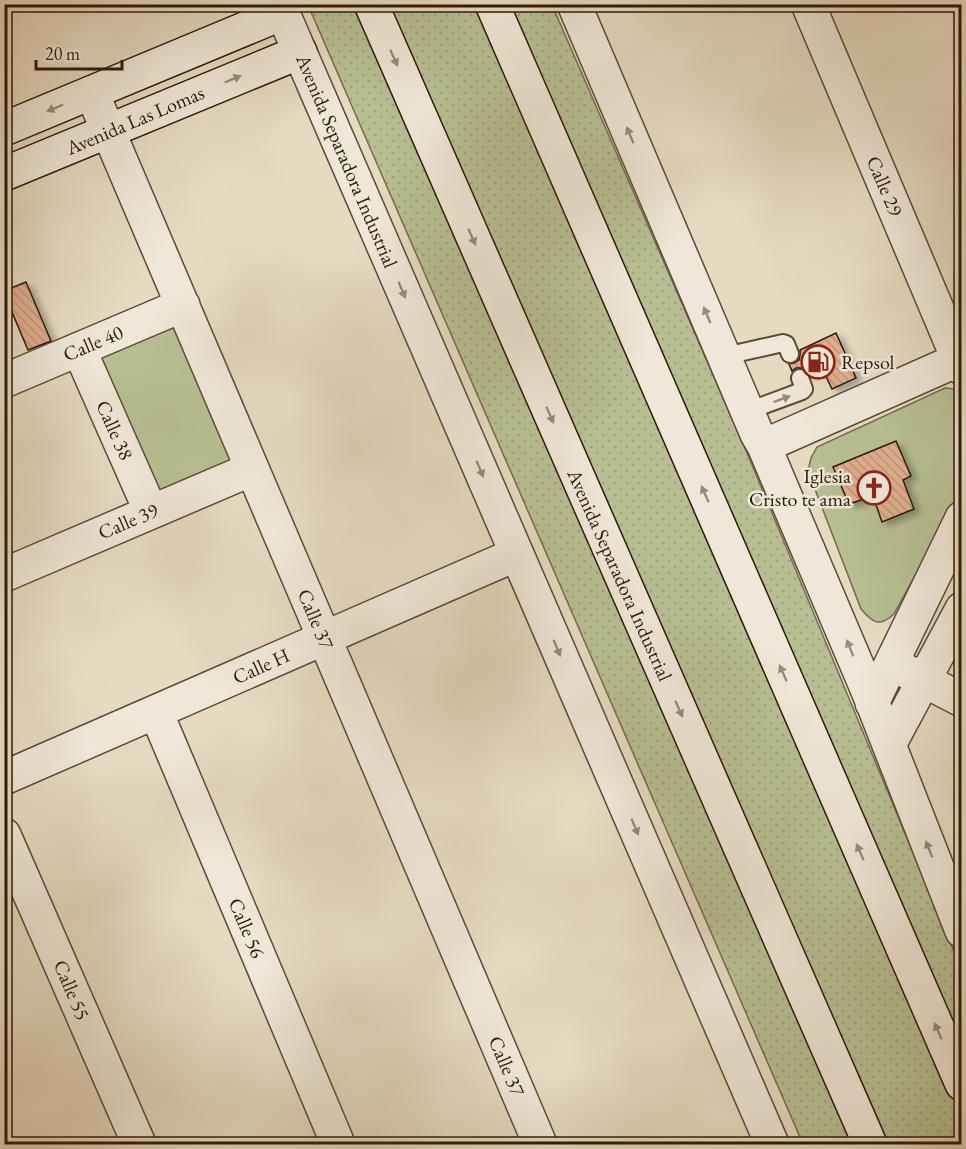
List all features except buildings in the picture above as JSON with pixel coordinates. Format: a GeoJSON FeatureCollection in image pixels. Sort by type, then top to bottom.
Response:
{"type":"FeatureCollection","features":[{"type":"Feature","properties":{"kind":"street","name":"Avenida Separadora Industrial"},"geometry":{"type":"LineString","coordinates":[[371,4],[870,1144]]}},
{"type":"Feature","properties":{"kind":"street"},"geometry":{"type":"LineString","coordinates":[[492,4],[962,1084]]}},
{"type":"Feature","properties":{"kind":"street"},"geometry":{"type":"LineString","coordinates":[[574,4],[828,594],[958,915]]}},
{"type":"Feature","properties":{"kind":"street","name":"Calle 29"},"geometry":{"type":"LineString","coordinates":[[808,4],[960,362]]}},
{"type":"Feature","properties":{"kind":"street","name":"Avenida Separadora Industrial"},"geometry":{"type":"LineString","coordinates":[[281,9],[772,1144]]}},
{"type":"Feature","properties":{"kind":"street","name":"Avenida Las Lomas"},"geometry":{"type":"LineString","coordinates":[[4,129],[92,93],[281,9]]}},
{"type":"Feature","properties":{"kind":"street","name":"Avenida Las Lomas"},"geometry":{"type":"LineString","coordinates":[[4,174],[300,52]]}},
{"type":"Feature","properties":{"kind":"street","name":"Calle 37"},"geometry":{"type":"LineString","coordinates":[[92,93],[540,1144]]}},
{"type":"Feature","properties":{"kind":"street","name":"Calle 40"},"geometry":{"type":"LineString","coordinates":[[4,381],[183,305]]}},
{"type":"Feature","properties":{"kind":"street","name":"Calle 38"},"geometry":{"type":"LineString","coordinates":[[79,349],[151,512]]}},
{"type":"Feature","properties":{"kind":"street"},"geometry":{"type":"LineString","coordinates":[[764,446],[960,362]]}},
{"type":"Feature","properties":{"kind":"street","name":"Calle 39"},"geometry":{"type":"LineString","coordinates":[[4,575],[252,469]]}},
{"type":"Feature","properties":{"kind":"street"},"geometry":{"type":"LineString","coordinates":[[872,703],[962,518]]}},
{"type":"Feature","properties":{"kind":"street","name":"Calle H"},"geometry":{"type":"LineString","coordinates":[[4,778],[517,554]]}},
{"type":"Feature","properties":{"kind":"street"},"geometry":{"type":"LineString","coordinates":[[889,745],[962,609]]}},
{"type":"Feature","properties":{"kind":"street"},"geometry":{"type":"LineString","coordinates":[[892,663],[962,700]]}},
{"type":"Feature","properties":{"kind":"street","name":"Calle 56"},"geometry":{"type":"LineString","coordinates":[[156,712],[338,1144]]}},
{"type":"Feature","properties":{"kind":"street","name":"Calle 55"},"geometry":{"type":"LineString","coordinates":[[4,836],[139,1144]]}},
{"type":"Feature","properties":{"kind":"lane"},"geometry":{"type":"LineString","coordinates":[[724,356],[783,343],[786,344],[790,354]]}},
{"type":"Feature","properties":{"kind":"lane"},"geometry":{"type":"LineString","coordinates":[[748,411],[802,392],[804,389],[800,378]]}},
{"type":"Feature","properties":{"kind":"green space"},"geometry":{"type":"Polygon","coordinates":[[[308,5],[358,5],[857,1144],[803,1144],[308,5]]]}},
{"type":"Feature","properties":{"kind":"green space"},"geometry":{"type":"Polygon","coordinates":[[[383,5],[479,5],[961,1116],[961,1144],[882,1144],[383,5]]]}},
{"type":"Feature","properties":{"kind":"green space"},"geometry":{"type":"Polygon","coordinates":[[[509,5],[552,5],[750,460],[961,968],[961,1046],[509,5]]]}},
{"type":"Feature","properties":{"kind":"green space"},"geometry":{"type":"Polygon","coordinates":[[[177,319],[239,466],[156,501],[94,354],[177,319]]]}},
{"type":"Feature","properties":{"kind":"green space"},"geometry":{"type":"Polygon","coordinates":[[[945,388],[956,391],[962,402],[961,491],[894,614],[884,621],[876,622],[861,609],[808,471],[811,458],[817,447],[945,388]]]}},
{"type":"Feature","properties":{"kind":"place","name":"Repsol"},"geometry":{"type":"Point","coordinates":[818,362]}},
{"type":"Feature","properties":{"kind":"place","name":"Iglesia Cristo te ama"},"geometry":{"type":"Point","coordinates":[874,488]}}]}
